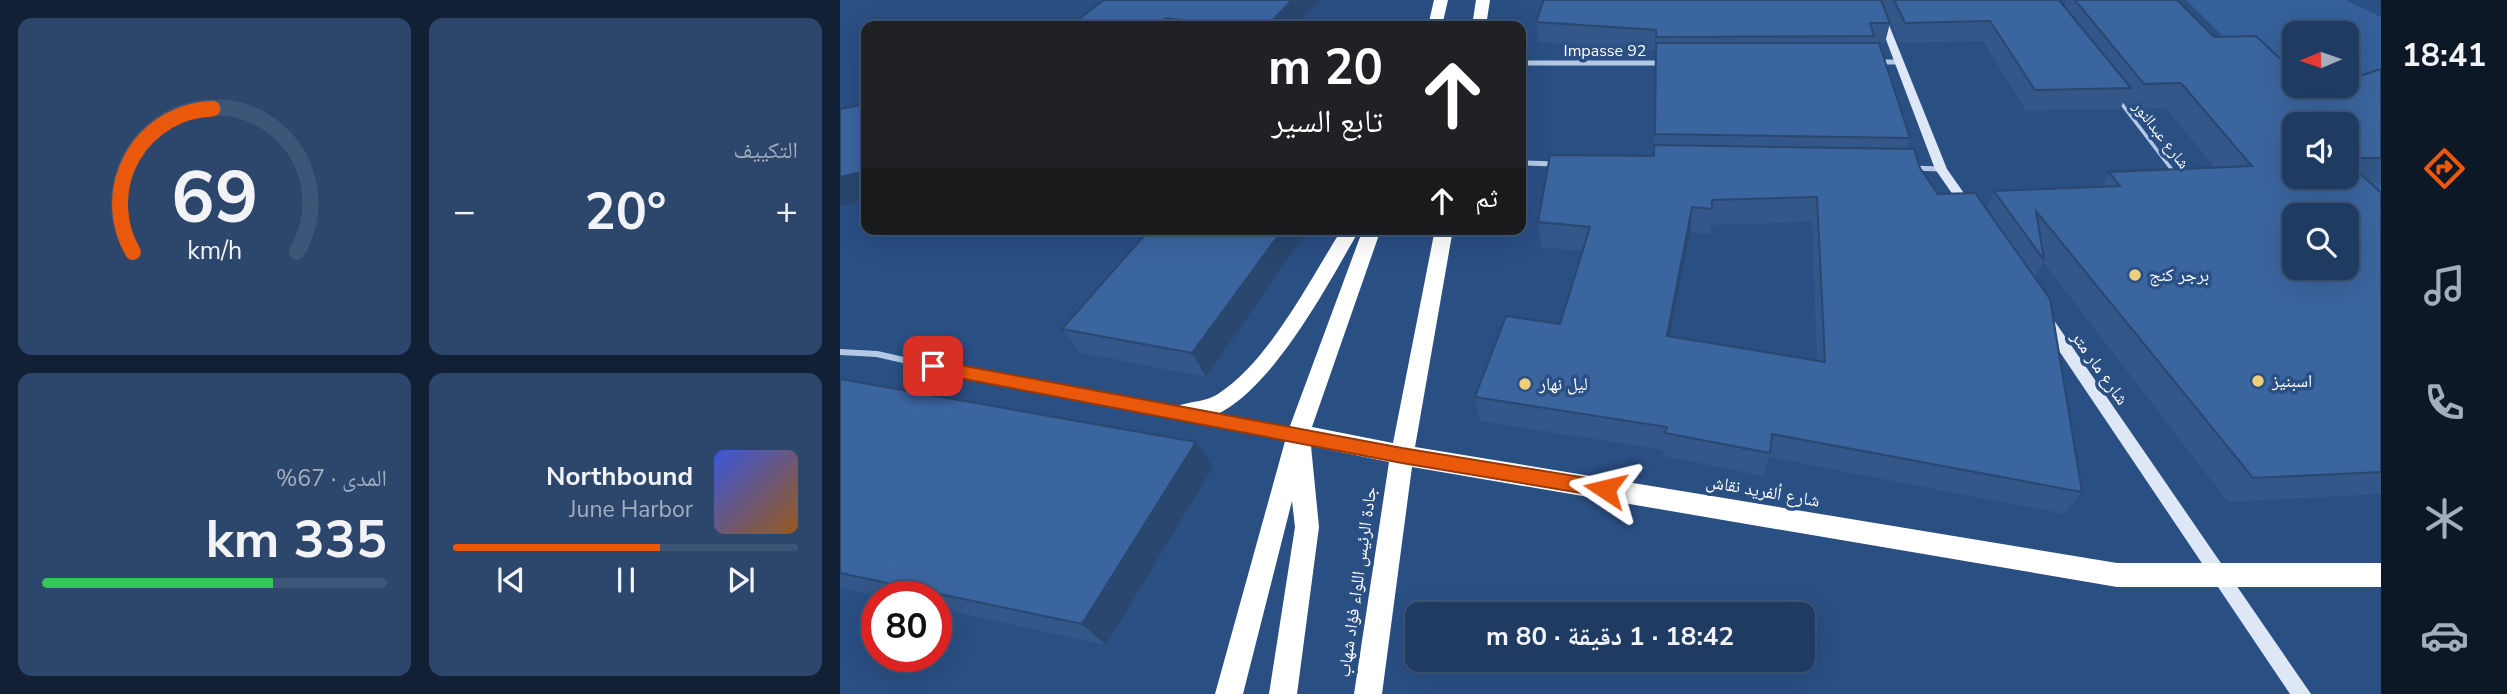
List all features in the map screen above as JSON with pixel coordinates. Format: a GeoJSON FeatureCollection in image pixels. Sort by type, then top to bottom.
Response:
{"type":"FeatureCollection","features":[{"type":"Feature","properties":{"kind":"highway"},"geometry":{"type":"LineString","coordinates":[[1436,21],[1441,0]]}},
{"type":"Feature","properties":{"kind":"highway"},"geometry":{"type":"LineString","coordinates":[[1480,21],[1483,0]]}},
{"type":"Feature","properties":{"kind":"highway"},"geometry":{"type":"LineString","coordinates":[[1185,412],[1210,408],[1229,399],[1262,363],[1347,235]]}},
{"type":"Feature","properties":{"kind":"highway"},"geometry":{"type":"LineString","coordinates":[[1229,694],[1238,651],[1298,434],[1370,235]]}},
{"type":"Feature","properties":{"kind":"highway","name":"جادة الرئيس اللواء فؤاد شهاب"},"geometry":{"type":"LineString","coordinates":[[1368,694],[1402,455],[1443,235]]}},
{"type":"Feature","properties":{"kind":"highway"},"geometry":{"type":"LineString","coordinates":[[1283,694],[1307,527],[1298,434]]}},
{"type":"Feature","properties":{"kind":"highway","name":"شارع ألفريد نقاش"},"geometry":{"type":"LineString","coordinates":[[1298,434],[1402,455],[2117,575],[2381,575]]}},
{"type":"Feature","properties":{"kind":"street"},"geometry":{"type":"LineString","coordinates":[[1875,0],[1941,169],[1980,225]]}},
{"type":"Feature","properties":{"kind":"street"},"geometry":{"type":"LineString","coordinates":[[1872,62],[1900,62]]}},
{"type":"Feature","properties":{"kind":"street","name":"Impasse 92"},"geometry":{"type":"LineString","coordinates":[[1526,64],[1670,63]]}},
{"type":"Feature","properties":{"kind":"street"},"geometry":{"type":"LineString","coordinates":[[1526,163],[1562,164]]}},
{"type":"Feature","properties":{"kind":"street"},"geometry":{"type":"LineString","coordinates":[[1901,168],[1941,169]]}},
{"type":"Feature","properties":{"kind":"street","name":"شارع مار متر"},"geometry":{"type":"LineString","coordinates":[[2035,304],[2301,694]]}},
{"type":"Feature","properties":{"kind":"street"},"geometry":{"type":"LineString","coordinates":[[840,352],[877,354],[978,377],[1298,434]]}},
{"type":"Feature","properties":{"kind":"lane","name":"شارع عبدالنور"},"geometry":{"type":"LineString","coordinates":[[2117,98],[2184,186]]}},
{"type":"Feature","properties":{"kind":"shaded area"},"geometry":{"type":"Polygon","coordinates":[[[2186,0],[2346,0],[2381,17],[2381,191],[2359,170],[2359,112],[2301,112],[2286,98],[2359,98],[2359,21],[2282,21],[2282,94],[2186,0]]]}},
{"type":"Feature","properties":{"kind":"building"},"geometry":{"type":"Polygon","coordinates":[[[1104,0],[1292,0],[1272,21],[1190,21],[1166,18],[1162,21],[1077,21],[1104,0]]]}},
{"type":"Feature","properties":{"kind":"building"},"geometry":{"type":"Polygon","coordinates":[[[1544,0],[1881,0],[1890,23],[1870,23],[1874,36],[1656,37],[1656,30],[1536,22],[1544,0]]]}},
{"type":"Feature","properties":{"kind":"building"},"geometry":{"type":"Polygon","coordinates":[[[1894,0],[2059,0],[2131,88],[2035,90],[1990,21],[1905,23],[1894,0]]]}},
{"type":"Feature","properties":{"kind":"building","name":"اسبنيز"},"geometry":{"type":"Polygon","coordinates":[[[2075,0],[2177,0],[2214,37],[2256,36],[2282,61],[2282,98],[2359,98],[2359,76],[2381,69],[2381,158],[2359,158],[2359,112],[2282,112],[2282,189],[2359,189],[2359,172],[2381,193],[2381,472],[2253,478],[2036,211],[2044,260],[1994,191],[2120,186],[2109,172],[2252,166],[2181,83],[2144,84],[2075,0]]]}},
{"type":"Feature","properties":{"kind":"building"},"geometry":{"type":"Polygon","coordinates":[[[1656,43],[1879,43],[1910,138],[1655,134],[1656,43]]]}},
{"type":"Feature","properties":{"kind":"building"},"geometry":{"type":"Polygon","coordinates":[[[861,105],[861,172],[840,177],[840,109],[861,105]]]}},
{"type":"Feature","properties":{"kind":"building"},"geometry":{"type":"Polygon","coordinates":[[[1654,145],[1914,149],[1920,168],[1938,194],[1975,193],[2050,299],[2082,492],[1772,434],[1770,453],[1665,433],[1667,427],[1475,397],[1506,316],[1560,324],[1590,227],[1538,222],[1550,155],[1654,156],[1654,145]],[[1817,197],[1712,200],[1712,209],[1692,207],[1667,336],[1825,362],[1817,197]]]}},
{"type":"Feature","properties":{"kind":"building"},"geometry":{"type":"Polygon","coordinates":[[[1145,235],[1279,235],[1192,353],[1062,329],[1145,235]]]}},
{"type":"Feature","properties":{"kind":"building"},"geometry":{"type":"Polygon","coordinates":[[[840,379],[1196,442],[1082,624],[952,597],[952,581],[878,581],[840,573],[840,379]]]}},
{"type":"Feature","properties":{"kind":"place","name":"برجر كنج"},"geometry":{"type":"Point","coordinates":[2135,275]}},
{"type":"Feature","properties":{"kind":"place","name":"اسبنيز"},"geometry":{"type":"Point","coordinates":[2258,381]}},
{"type":"Feature","properties":{"kind":"place","name":"ليل نهار"},"geometry":{"type":"Point","coordinates":[1525,384]}},
{"type":"Feature","properties":{"kind":"route"},"geometry":{"type":"LineString","coordinates":[[933,366],[978,377],[1185,412],[1402,455],[1605,489]]}}]}
